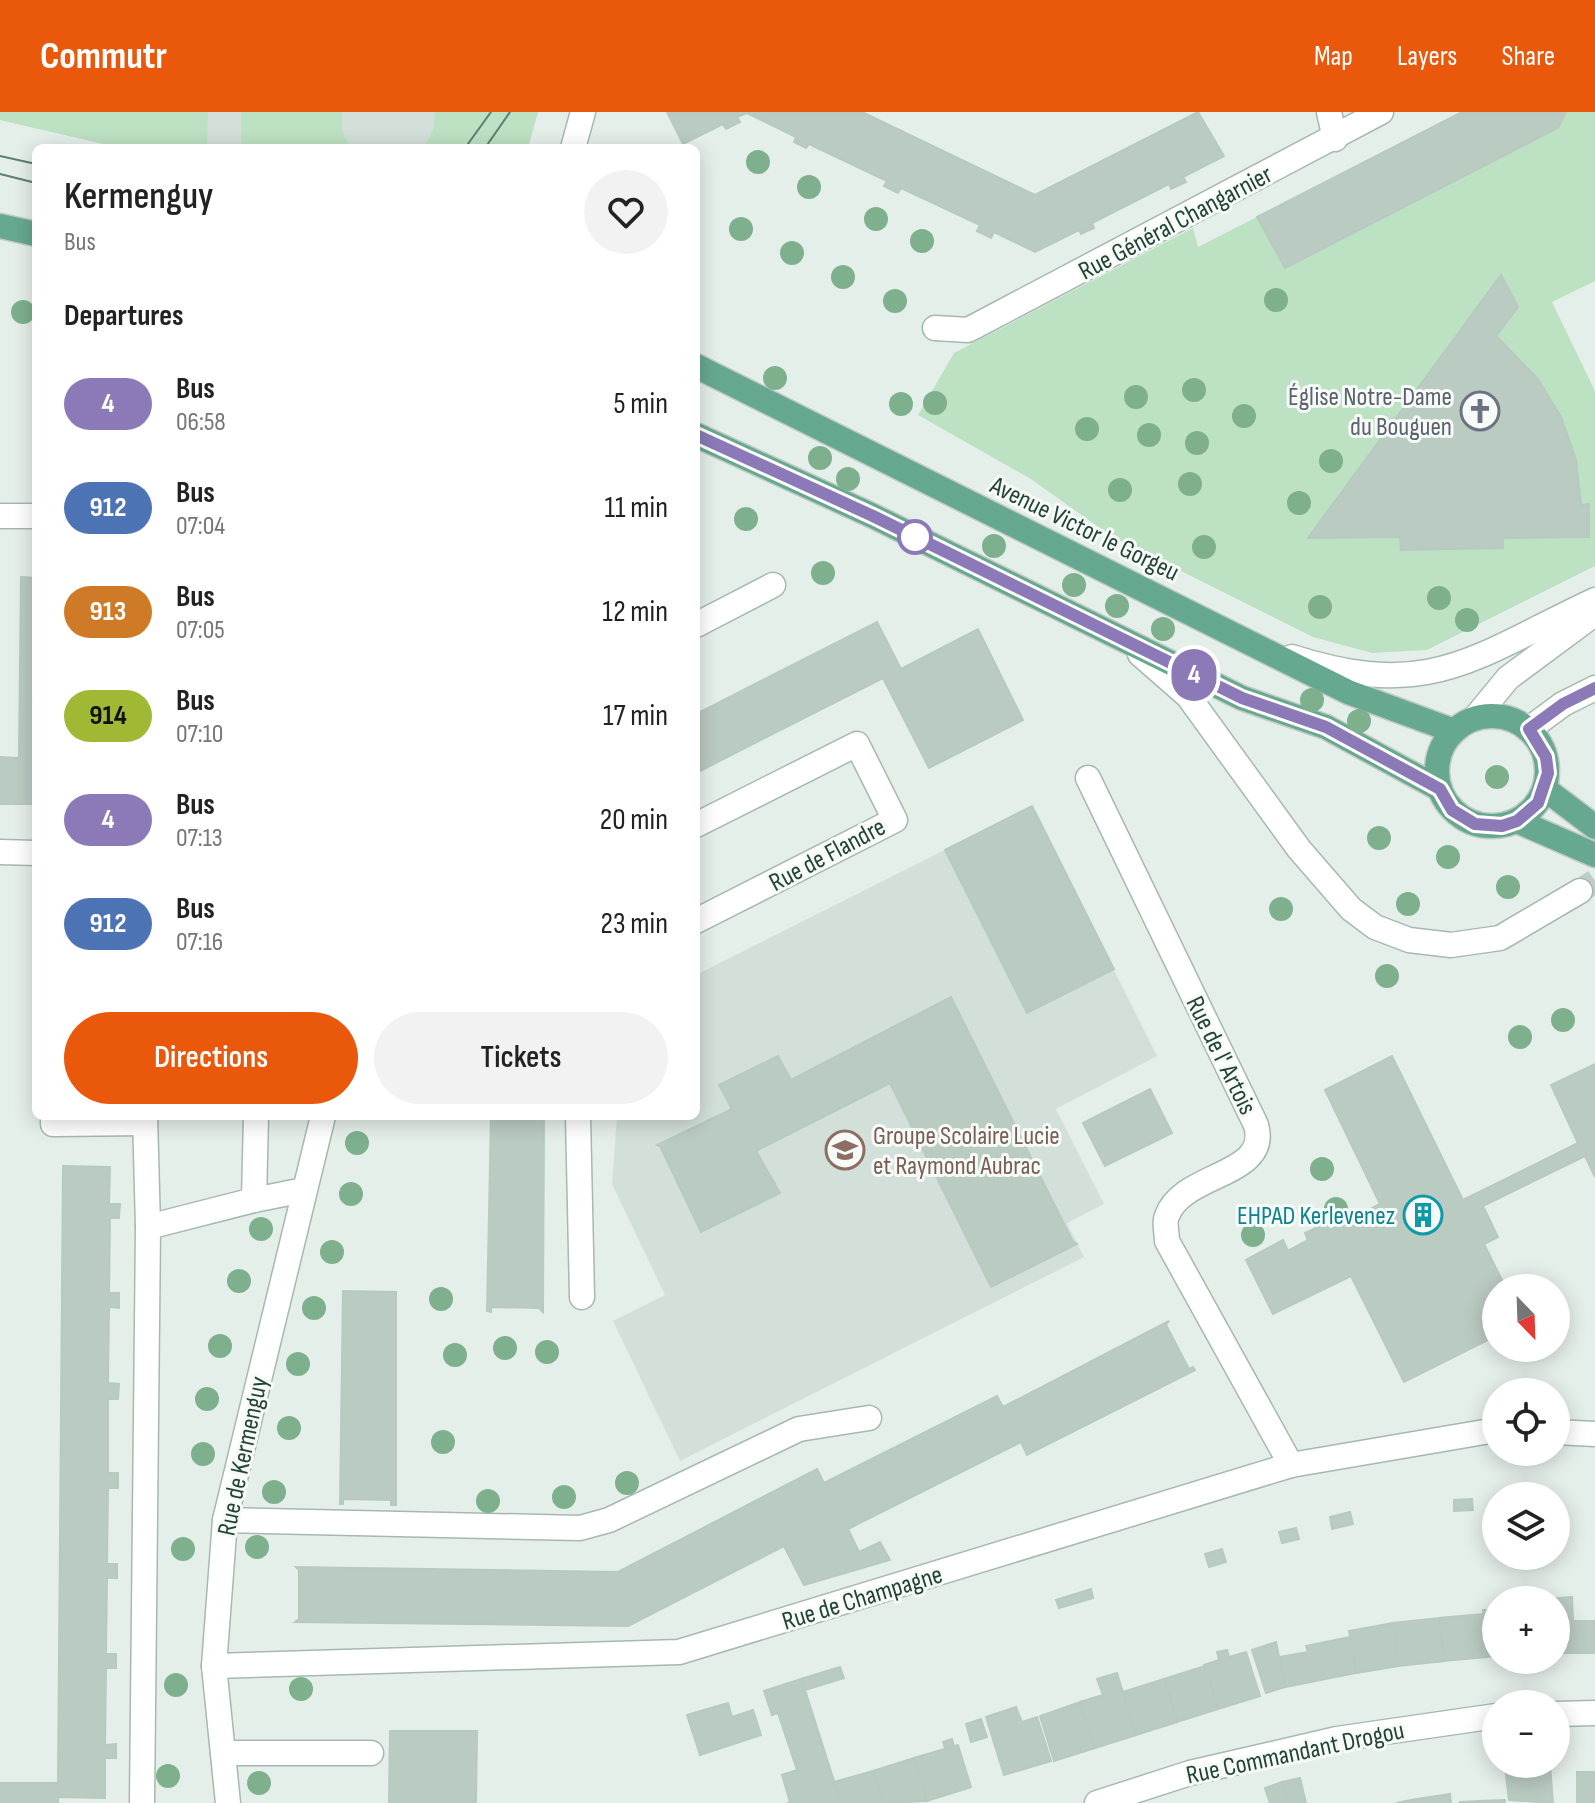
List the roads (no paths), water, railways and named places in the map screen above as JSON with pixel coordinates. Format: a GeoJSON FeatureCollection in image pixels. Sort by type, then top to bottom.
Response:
{"type":"FeatureCollection","features":[{"type":"Feature","properties":{"kind":"main road"},"geometry":{"type":"LineString","coordinates":[[0,226],[32,233]]}},
{"type":"Feature","properties":{"kind":"main road","name":"Avenue Victor le Gorgeu"},"geometry":{"type":"LineString","coordinates":[[700,368],[1348,692],[1454,731]]}},
{"type":"Feature","properties":{"kind":"main road"},"geometry":{"type":"LineString","coordinates":[[700,437],[873,516],[1242,698],[1326,727],[1440,789]]}},
{"type":"Feature","properties":{"kind":"main road"},"geometry":{"type":"LineString","coordinates":[[1504,716],[1529,729],[1546,757],[1545,789],[1538,803],[1517,821],[1502,826],[1475,824],[1452,810],[1440,789],[1436,768],[1439,753],[1454,731],[1475,718],[1504,716]]}},
{"type":"Feature","properties":{"kind":"main road"},"geometry":{"type":"LineString","coordinates":[[1545,789],[1595,827]]}},
{"type":"Feature","properties":{"kind":"main road"},"geometry":{"type":"LineString","coordinates":[[1517,821],[1595,855]]}},
{"type":"Feature","properties":{"kind":"street"},"geometry":{"type":"LineString","coordinates":[[574,144],[583,112]]}},
{"type":"Feature","properties":{"kind":"street"},"geometry":{"type":"LineString","coordinates":[[1329,112],[1335,139]]}},
{"type":"Feature","properties":{"kind":"street","name":"Rue Général Changarnier"},"geometry":{"type":"LineString","coordinates":[[935,328],[968,330],[1335,139],[1381,112]]}},
{"type":"Feature","properties":{"kind":"street"},"geometry":{"type":"LineString","coordinates":[[0,516],[32,516]]}},
{"type":"Feature","properties":{"kind":"street"},"geometry":{"type":"LineString","coordinates":[[700,623],[773,585]]}},
{"type":"Feature","properties":{"kind":"street"},"geometry":{"type":"LineString","coordinates":[[1266,649],[1373,677],[1426,675],[1481,657],[1595,600]]}},
{"type":"Feature","properties":{"kind":"street"},"geometry":{"type":"LineString","coordinates":[[1475,718],[1508,678],[1595,613]]}},
{"type":"Feature","properties":{"kind":"street"},"geometry":{"type":"LineString","coordinates":[[1122,640],[1188,696],[1299,849],[1351,909],[1375,927],[1409,940],[1451,945],[1500,938],[1580,891]]}},
{"type":"Feature","properties":{"kind":"street"},"geometry":{"type":"LineString","coordinates":[[1529,729],[1563,704],[1595,688]]}},
{"type":"Feature","properties":{"kind":"street","name":"Rue de Flandre"},"geometry":{"type":"LineString","coordinates":[[700,823],[857,744],[895,820],[700,919]]}},
{"type":"Feature","properties":{"kind":"street","name":"Rue de l' Artois"},"geometry":{"type":"LineString","coordinates":[[1088,778],[1256,1125],[1260,1140],[1253,1156],[1184,1193],[1166,1216],[1167,1241],[1291,1465]]}},
{"type":"Feature","properties":{"kind":"street"},"geometry":{"type":"LineString","coordinates":[[0,852],[32,853]]}},
{"type":"Feature","properties":{"kind":"street"},"geometry":{"type":"LineString","coordinates":[[53,1120],[53,1124],[145,1120],[148,1227],[142,1803]]}},
{"type":"Feature","properties":{"kind":"street"},"geometry":{"type":"LineString","coordinates":[[254,1200],[256,1120]]}},
{"type":"Feature","properties":{"kind":"street","name":"Rue de Kermenguy"},"geometry":{"type":"LineString","coordinates":[[228,1803],[214,1666],[225,1520],[322,1120]]}},
{"type":"Feature","properties":{"kind":"street"},"geometry":{"type":"LineString","coordinates":[[578,1120],[582,1297]]}},
{"type":"Feature","properties":{"kind":"street"},"geometry":{"type":"LineString","coordinates":[[148,1227],[304,1190]]}},
{"type":"Feature","properties":{"kind":"street"},"geometry":{"type":"LineString","coordinates":[[225,1520],[580,1528],[609,1520],[799,1429],[869,1418]]}},
{"type":"Feature","properties":{"kind":"street","name":"Rue de Champagne"},"geometry":{"type":"LineString","coordinates":[[214,1666],[679,1652],[1291,1465],[1482,1432]]}},
{"type":"Feature","properties":{"kind":"street"},"geometry":{"type":"LineString","coordinates":[[1570,1433],[1595,1434]]}},
{"type":"Feature","properties":{"kind":"street"},"geometry":{"type":"LineString","coordinates":[[1570,1714],[1595,1713]]}},
{"type":"Feature","properties":{"kind":"street","name":"Rue Commandant Drogou"},"geometry":{"type":"LineString","coordinates":[[1097,1803],[1190,1773],[1322,1743],[1482,1718]]}},
{"type":"Feature","properties":{"kind":"street"},"geometry":{"type":"LineString","coordinates":[[223,1753],[371,1753]]}},
{"type":"Feature","properties":{"kind":"tunnel"},"geometry":{"type":"LineString","coordinates":[[1580,891],[1595,881]]}},
{"type":"Feature","properties":{"kind":"tram line"},"geometry":{"type":"LineString","coordinates":[[468,144],[491,112]]}},
{"type":"Feature","properties":{"kind":"tram line"},"geometry":{"type":"LineString","coordinates":[[488,144],[510,112]]}},
{"type":"Feature","properties":{"kind":"tram line"},"geometry":{"type":"LineString","coordinates":[[0,156],[32,163]]}},
{"type":"Feature","properties":{"kind":"tram line"},"geometry":{"type":"LineString","coordinates":[[0,174],[32,182]]}},
{"type":"Feature","properties":{"kind":"place","name":"Église Notre-Dame du Bouguen"},"geometry":{"type":"Point","coordinates":[1480,411]}},
{"type":"Feature","properties":{"kind":"place","name":"Groupe Scolaire Lucie et Raymond Aubrac"},"geometry":{"type":"Point","coordinates":[845,1150]}},
{"type":"Feature","properties":{"kind":"place","name":"EHPAD Kerlevenez"},"geometry":{"type":"Point","coordinates":[1423,1215]}}]}
